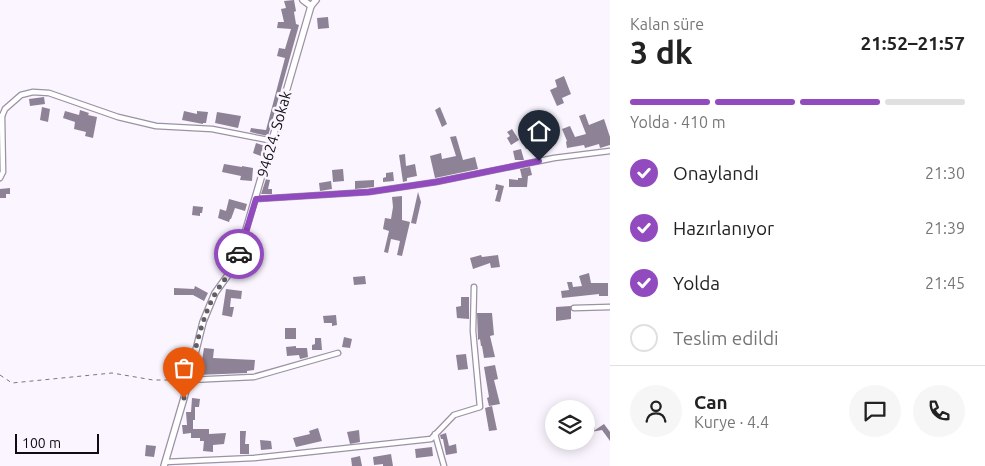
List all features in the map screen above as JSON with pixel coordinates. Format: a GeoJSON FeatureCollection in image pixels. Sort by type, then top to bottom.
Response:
{"type":"FeatureCollection","features":[{"type":"Feature","properties":{"kind":"street"},"geometry":{"type":"LineString","coordinates":[[304,0],[311,6]]}},
{"type":"Feature","properties":{"kind":"street","name":"94624. Sokak"},"geometry":{"type":"LineString","coordinates":[[164,464],[189,380],[203,322],[215,293],[236,264],[311,6],[316,0]]}},
{"type":"Feature","properties":{"kind":"street"},"geometry":{"type":"LineString","coordinates":[[0,178],[3,172],[1,116],[5,109],[21,96],[33,92],[49,93],[118,117],[156,126],[212,129],[273,142]]}},
{"type":"Feature","properties":{"kind":"street"},"geometry":{"type":"LineString","coordinates":[[256,199],[369,192],[436,182],[554,158],[610,152]]}},
{"type":"Feature","properties":{"kind":"street"},"geometry":{"type":"LineString","coordinates":[[164,464],[254,458],[431,439],[454,414],[480,407],[473,331],[474,287]]}},
{"type":"Feature","properties":{"kind":"street"},"geometry":{"type":"LineString","coordinates":[[574,308],[610,307]]}},
{"type":"Feature","properties":{"kind":"street"},"geometry":{"type":"LineString","coordinates":[[189,380],[254,377],[338,353]]}},
{"type":"Feature","properties":{"kind":"street"},"geometry":{"type":"LineString","coordinates":[[434,434],[444,466]]}},
{"type":"Feature","properties":{"kind":"path"},"geometry":{"type":"LineString","coordinates":[[0,375],[12,383],[112,374],[153,380],[189,380]]}},
{"type":"Feature","properties":{"kind":"building"},"geometry":{"type":"Polygon","coordinates":[[[294,0],[296,24],[299,25],[268,136],[250,132],[251,128],[266,130],[285,58],[277,56],[279,48],[285,49],[291,29],[277,28],[278,22],[284,22],[281,9],[286,8],[284,1],[294,0]]]}},
{"type":"Feature","properties":{"kind":"building"},"geometry":{"type":"Polygon","coordinates":[[[328,17],[329,28],[318,29],[317,18],[328,17]]]}},
{"type":"Feature","properties":{"kind":"building"},"geometry":{"type":"Polygon","coordinates":[[[564,76],[571,94],[562,98],[564,103],[557,106],[550,90],[557,87],[555,80],[564,76]]]}},
{"type":"Feature","properties":{"kind":"building"},"geometry":{"type":"Polygon","coordinates":[[[44,97],[45,104],[30,106],[29,99],[44,97]]]}},
{"type":"Feature","properties":{"kind":"building"},"geometry":{"type":"Polygon","coordinates":[[[42,107],[50,109],[48,122],[40,120],[42,107]]]}},
{"type":"Feature","properties":{"kind":"building"},"geometry":{"type":"Polygon","coordinates":[[[440,107],[447,124],[442,127],[435,110],[440,107]]]}},
{"type":"Feature","properties":{"kind":"building"},"geometry":{"type":"Polygon","coordinates":[[[80,110],[89,113],[88,115],[97,117],[93,138],[85,136],[86,132],[74,129],[75,122],[63,118],[65,111],[79,115],[80,110]]]}},
{"type":"Feature","properties":{"kind":"building"},"geometry":{"type":"Polygon","coordinates":[[[184,111],[197,114],[197,111],[208,112],[206,123],[182,120],[184,111]]]}},
{"type":"Feature","properties":{"kind":"building"},"geometry":{"type":"Polygon","coordinates":[[[217,112],[241,116],[238,128],[215,123],[217,112]]]}},
{"type":"Feature","properties":{"kind":"building"},"geometry":{"type":"Polygon","coordinates":[[[585,114],[589,125],[604,119],[610,137],[610,145],[600,148],[599,144],[585,148],[584,145],[567,148],[567,141],[562,129],[570,126],[575,137],[586,134],[579,116],[585,114]]]}},
{"type":"Feature","properties":{"kind":"building"},"geometry":{"type":"Polygon","coordinates":[[[512,129],[519,140],[511,145],[507,138],[510,136],[507,132],[512,129]]]}},
{"type":"Feature","properties":{"kind":"building"},"geometry":{"type":"Polygon","coordinates":[[[530,132],[534,139],[548,135],[552,148],[542,151],[540,142],[526,149],[519,136],[530,132]]]}},
{"type":"Feature","properties":{"kind":"building"},"geometry":{"type":"Polygon","coordinates":[[[456,136],[463,160],[475,157],[478,169],[435,178],[430,156],[441,153],[442,159],[456,156],[450,137],[456,136]]]}},
{"type":"Feature","properties":{"kind":"building"},"geometry":{"type":"Polygon","coordinates":[[[256,143],[265,146],[261,156],[253,153],[256,143]]]}},
{"type":"Feature","properties":{"kind":"building"},"geometry":{"type":"Polygon","coordinates":[[[521,149],[524,160],[515,160],[513,151],[521,149]]]}},
{"type":"Feature","properties":{"kind":"building"},"geometry":{"type":"Polygon","coordinates":[[[405,154],[406,166],[415,164],[417,176],[407,178],[407,181],[403,182],[399,155],[405,154]]]}},
{"type":"Feature","properties":{"kind":"building"},"geometry":{"type":"Polygon","coordinates":[[[224,164],[253,168],[252,181],[240,180],[241,176],[222,172],[224,164]]]}},
{"type":"Feature","properties":{"kind":"building"},"geometry":{"type":"Polygon","coordinates":[[[530,167],[532,175],[528,176],[527,187],[509,187],[509,179],[518,180],[518,178],[522,178],[520,169],[530,167]]]}},
{"type":"Feature","properties":{"kind":"building"},"geometry":{"type":"Polygon","coordinates":[[[343,169],[344,181],[333,182],[332,170],[343,169]]]}},
{"type":"Feature","properties":{"kind":"building"},"geometry":{"type":"Polygon","coordinates":[[[393,172],[394,181],[383,182],[386,173],[393,172]]]}},
{"type":"Feature","properties":{"kind":"building"},"geometry":{"type":"Polygon","coordinates":[[[266,179],[270,180],[268,189],[272,189],[272,194],[261,194],[266,179]]]}},
{"type":"Feature","properties":{"kind":"building"},"geometry":{"type":"Polygon","coordinates":[[[374,180],[374,187],[355,189],[355,181],[374,180]]]}},
{"type":"Feature","properties":{"kind":"building"},"geometry":{"type":"Polygon","coordinates":[[[331,181],[332,189],[320,191],[319,183],[331,181]]]}},
{"type":"Feature","properties":{"kind":"building"},"geometry":{"type":"Polygon","coordinates":[[[496,184],[504,186],[500,202],[495,201],[498,190],[495,190],[496,184]]]}},
{"type":"Feature","properties":{"kind":"building"},"geometry":{"type":"Polygon","coordinates":[[[10,188],[10,194],[6,194],[6,198],[0,198],[0,189],[10,188]]]}},
{"type":"Feature","properties":{"kind":"building"},"geometry":{"type":"Polygon","coordinates":[[[418,192],[421,202],[416,224],[411,223],[418,192]]]}},
{"type":"Feature","properties":{"kind":"building"},"geometry":{"type":"Polygon","coordinates":[[[402,196],[402,220],[410,222],[402,256],[397,255],[400,241],[391,239],[388,253],[384,252],[389,231],[383,229],[385,218],[391,219],[392,197],[402,196]]]}},
{"type":"Feature","properties":{"kind":"building"},"geometry":{"type":"Polygon","coordinates":[[[229,199],[247,204],[245,211],[235,208],[229,222],[218,218],[220,209],[226,211],[229,199]]]}},
{"type":"Feature","properties":{"kind":"building"},"geometry":{"type":"Polygon","coordinates":[[[193,206],[203,207],[200,216],[192,215],[193,206]]]}},
{"type":"Feature","properties":{"kind":"building"},"geometry":{"type":"Polygon","coordinates":[[[252,247],[263,249],[261,257],[251,255],[252,247]]]}},
{"type":"Feature","properties":{"kind":"building"},"geometry":{"type":"Polygon","coordinates":[[[481,255],[482,257],[498,255],[500,267],[491,268],[490,263],[473,269],[470,258],[481,255]]]}},
{"type":"Feature","properties":{"kind":"building"},"geometry":{"type":"Polygon","coordinates":[[[243,264],[249,266],[247,276],[240,274],[243,264]]]}},
{"type":"Feature","properties":{"kind":"building"},"geometry":{"type":"Polygon","coordinates":[[[589,273],[591,283],[608,283],[608,296],[599,296],[599,294],[562,298],[561,291],[569,290],[567,282],[572,282],[573,287],[582,286],[579,276],[589,273]]]}},
{"type":"Feature","properties":{"kind":"building"},"geometry":{"type":"Polygon","coordinates":[[[365,276],[366,284],[354,285],[353,277],[365,276]]]}},
{"type":"Feature","properties":{"kind":"building"},"geometry":{"type":"Polygon","coordinates":[[[195,286],[208,293],[204,301],[193,295],[174,295],[174,288],[194,289],[195,286]]]}},
{"type":"Feature","properties":{"kind":"building"},"geometry":{"type":"Polygon","coordinates":[[[226,289],[242,291],[241,299],[231,298],[230,307],[234,307],[232,317],[222,315],[226,289]]]}},
{"type":"Feature","properties":{"kind":"building"},"geometry":{"type":"Polygon","coordinates":[[[461,297],[469,297],[469,319],[457,318],[456,307],[461,306],[461,297]]]}},
{"type":"Feature","properties":{"kind":"building"},"geometry":{"type":"Polygon","coordinates":[[[571,306],[571,319],[556,321],[556,307],[571,306]]]}},
{"type":"Feature","properties":{"kind":"building"},"geometry":{"type":"Polygon","coordinates":[[[477,313],[492,313],[494,335],[490,336],[495,357],[484,358],[480,339],[478,340],[477,313]]]}},
{"type":"Feature","properties":{"kind":"building"},"geometry":{"type":"Polygon","coordinates":[[[336,315],[337,325],[332,326],[332,323],[324,323],[323,316],[336,315]]]}},
{"type":"Feature","properties":{"kind":"building"},"geometry":{"type":"Polygon","coordinates":[[[285,328],[296,328],[296,339],[285,339],[285,328]]]}},
{"type":"Feature","properties":{"kind":"building"},"geometry":{"type":"Polygon","coordinates":[[[344,337],[352,339],[350,348],[342,347],[344,337]]]}},
{"type":"Feature","properties":{"kind":"building"},"geometry":{"type":"Polygon","coordinates":[[[315,338],[321,338],[322,350],[312,350],[315,338]]]}},
{"type":"Feature","properties":{"kind":"building"},"geometry":{"type":"Polygon","coordinates":[[[296,346],[296,348],[307,348],[308,357],[300,359],[299,355],[287,356],[286,347],[296,346]]]}},
{"type":"Feature","properties":{"kind":"building"},"geometry":{"type":"Polygon","coordinates":[[[204,348],[214,349],[213,358],[255,360],[254,370],[247,371],[247,373],[197,375],[197,366],[201,366],[204,348]]]}},
{"type":"Feature","properties":{"kind":"building"},"geometry":{"type":"Polygon","coordinates":[[[466,354],[468,369],[458,370],[456,355],[466,354]]]}},
{"type":"Feature","properties":{"kind":"building"},"geometry":{"type":"Polygon","coordinates":[[[495,365],[498,379],[494,380],[500,404],[489,406],[484,367],[495,365]]]}},
{"type":"Feature","properties":{"kind":"building"},"geometry":{"type":"Polygon","coordinates":[[[192,398],[200,399],[199,407],[195,407],[193,429],[209,429],[209,434],[226,433],[224,444],[213,445],[213,452],[203,451],[204,441],[200,441],[200,438],[191,438],[191,433],[183,434],[182,425],[187,425],[186,412],[191,412],[192,398]]]}},
{"type":"Feature","properties":{"kind":"building"},"geometry":{"type":"Polygon","coordinates":[[[492,406],[497,430],[489,431],[485,408],[492,406]]]}},
{"type":"Feature","properties":{"kind":"building"},"geometry":{"type":"Polygon","coordinates":[[[604,424],[610,432],[610,441],[602,430],[595,430],[604,424]]]}},
{"type":"Feature","properties":{"kind":"building"},"geometry":{"type":"Polygon","coordinates":[[[318,428],[322,441],[296,447],[293,438],[310,434],[309,431],[318,428]]]}},
{"type":"Feature","properties":{"kind":"building"},"geometry":{"type":"Polygon","coordinates":[[[359,430],[360,442],[350,444],[347,432],[359,430]]]}},
{"type":"Feature","properties":{"kind":"building"},"geometry":{"type":"Polygon","coordinates":[[[240,431],[246,431],[245,444],[249,444],[249,454],[240,454],[240,431]]]}},
{"type":"Feature","properties":{"kind":"building"},"geometry":{"type":"Polygon","coordinates":[[[446,433],[449,446],[456,444],[457,453],[446,455],[443,439],[441,439],[440,435],[446,433]]]}},
{"type":"Feature","properties":{"kind":"building"},"geometry":{"type":"Polygon","coordinates":[[[260,440],[271,441],[272,449],[261,450],[260,440]]]}},
{"type":"Feature","properties":{"kind":"building"},"geometry":{"type":"Polygon","coordinates":[[[146,445],[156,446],[154,457],[145,456],[146,445]]]}},
{"type":"Feature","properties":{"kind":"building"},"geometry":{"type":"Polygon","coordinates":[[[432,447],[433,456],[416,458],[415,449],[432,447]]]}},
{"type":"Feature","properties":{"kind":"building"},"geometry":{"type":"Polygon","coordinates":[[[391,454],[393,466],[374,465],[373,457],[391,454]]]}},
{"type":"Feature","properties":{"kind":"building"},"geometry":{"type":"Polygon","coordinates":[[[360,456],[362,466],[352,466],[351,458],[360,456]]]}},
{"type":"Feature","properties":{"kind":"way so far"},"geometry":{"type":"LineString","coordinates":[[184,398],[203,322],[215,293],[236,264],[239,254]]}},
{"type":"Feature","properties":{"kind":"route"},"geometry":{"type":"LineString","coordinates":[[239,254],[256,199],[369,192],[436,182],[539,161]]}}]}
